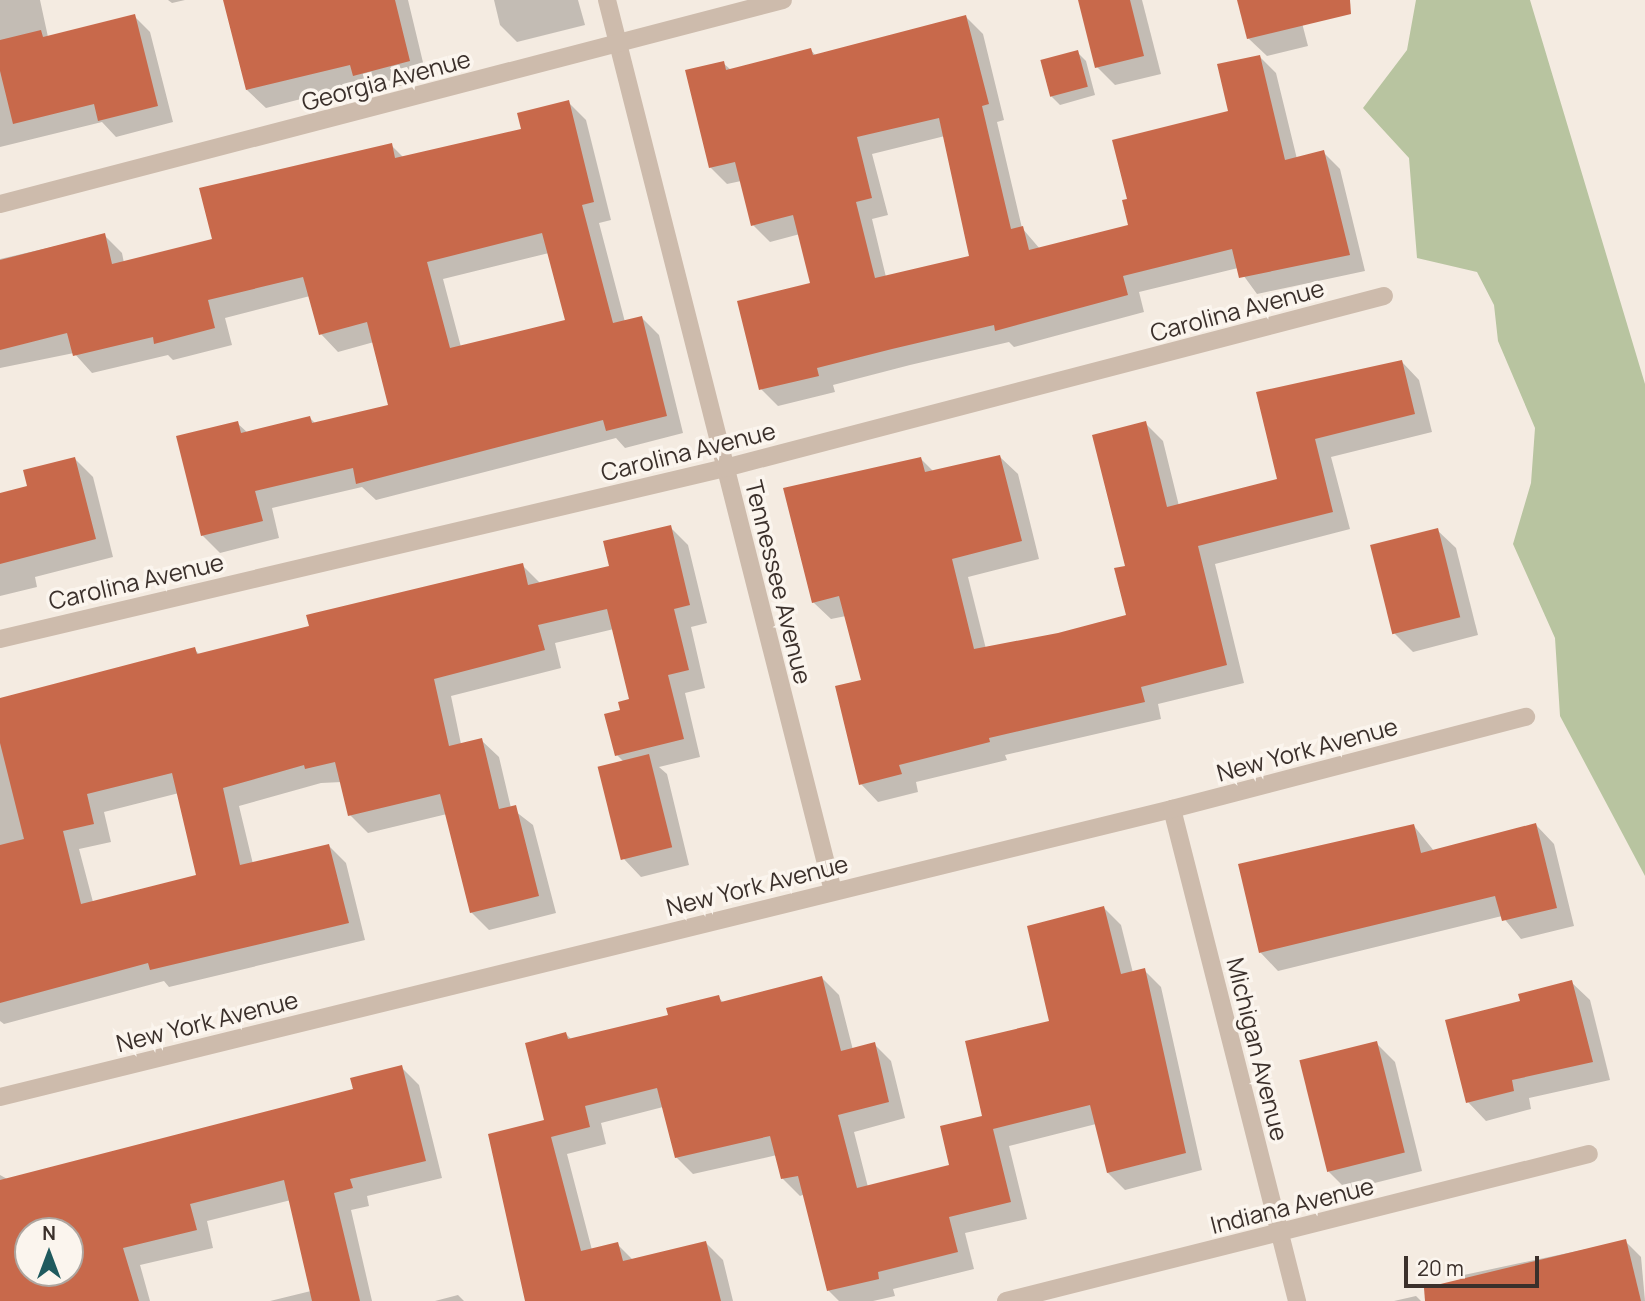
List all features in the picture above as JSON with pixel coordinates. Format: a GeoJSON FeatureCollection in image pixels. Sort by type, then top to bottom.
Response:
{"type":"FeatureCollection","features":[{"type":"Feature","properties":{"kind":"street","name":"Tennessee Avenue"},"geometry":{"type":"LineString","coordinates":[[607,0],[724,468],[834,891]]}},
{"type":"Feature","properties":{"kind":"street","name":"Georgia Avenue"},"geometry":{"type":"LineString","coordinates":[[0,204],[783,0]]}},
{"type":"Feature","properties":{"kind":"street","name":"Carolina Avenue"},"geometry":{"type":"LineString","coordinates":[[0,639],[724,468],[1384,296]]}},
{"type":"Feature","properties":{"kind":"street","name":"New York Avenue"},"geometry":{"type":"LineString","coordinates":[[0,1097],[1172,809],[1525,718]]}},
{"type":"Feature","properties":{"kind":"street","name":"Michigan Avenue"},"geometry":{"type":"LineString","coordinates":[[1172,809],[1297,1301]]}},
{"type":"Feature","properties":{"kind":"street","name":"Indiana Avenue"},"geometry":{"type":"LineString","coordinates":[[1006,1301],[1589,1154]]}},
{"type":"Feature","properties":{"kind":"green space"},"geometry":{"type":"Polygon","coordinates":[[[1416,0],[1530,0],[1645,384],[1645,876],[1560,716],[1555,638],[1513,544],[1531,483],[1535,428],[1498,341],[1494,305],[1477,272],[1417,258],[1409,158],[1363,108],[1407,50],[1416,0]]]}},
{"type":"Feature","properties":{"kind":"building"},"geometry":{"type":"Polygon","coordinates":[[[223,0],[395,0],[410,61],[353,76],[350,65],[246,90],[223,0]]]}},
{"type":"Feature","properties":{"kind":"building"},"geometry":{"type":"Polygon","coordinates":[[[1078,0],[1130,0],[1144,56],[1095,68],[1078,0]]]}},
{"type":"Feature","properties":{"kind":"building"},"geometry":{"type":"Polygon","coordinates":[[[1237,0],[1350,0],[1351,14],[1247,39],[1237,0]]]}},
{"type":"Feature","properties":{"kind":"building"},"geometry":{"type":"Polygon","coordinates":[[[135,14],[158,106],[98,121],[94,104],[13,124],[0,71],[0,40],[41,30],[43,37],[135,14]]]}},
{"type":"Feature","properties":{"kind":"building"},"geometry":{"type":"Polygon","coordinates":[[[966,15],[989,104],[982,106],[1011,229],[1023,226],[1029,250],[1128,225],[1122,200],[1127,199],[1112,140],[1228,111],[1217,64],[1260,55],[1285,160],[1324,150],[1350,255],[1239,278],[1232,249],[1123,276],[1128,295],[995,331],[994,325],[817,368],[819,376],[759,390],[737,301],[810,283],[793,215],[751,226],[735,162],[709,168],[685,70],[724,61],[726,70],[811,48],[813,55],[966,15]],[[939,118],[857,137],[872,198],[856,202],[875,278],[969,256],[939,118]]]}},
{"type":"Feature","properties":{"kind":"building"},"geometry":{"type":"Polygon","coordinates":[[[1078,50],[1088,87],[1050,97],[1040,60],[1078,50]]]}},
{"type":"Feature","properties":{"kind":"building"},"geometry":{"type":"Polygon","coordinates":[[[569,100],[594,202],[582,205],[613,323],[642,316],[667,416],[606,431],[603,420],[356,484],[353,468],[255,491],[263,521],[201,536],[176,436],[238,421],[241,433],[310,416],[312,423],[388,405],[367,322],[319,335],[303,277],[208,300],[215,328],[154,344],[153,337],[73,356],[67,333],[0,350],[0,260],[105,233],[112,264],[212,239],[199,188],[392,143],[395,158],[521,129],[517,113],[569,100]],[[542,233],[427,262],[450,348],[565,320],[542,233]]]}},
{"type":"Feature","properties":{"kind":"building"},"geometry":{"type":"Polygon","coordinates":[[[1402,360],[1415,414],[1315,439],[1333,512],[1198,546],[1227,665],[1141,687],[1145,702],[989,738],[990,742],[899,765],[902,774],[859,785],[835,686],[861,680],[839,596],[812,603],[783,488],[921,457],[925,472],[1000,455],[1022,541],[952,559],[974,649],[1058,633],[1126,615],[1114,568],[1125,566],[1092,435],[1146,421],[1167,507],[1277,479],[1256,392],[1402,360]]]}},
{"type":"Feature","properties":{"kind":"building"},"geometry":{"type":"Polygon","coordinates":[[[75,457],[96,539],[0,564],[0,493],[27,486],[23,470],[75,457]]]}},
{"type":"Feature","properties":{"kind":"building"},"geometry":{"type":"Polygon","coordinates":[[[671,525],[690,605],[674,609],[689,670],[668,675],[684,739],[615,756],[604,714],[620,710],[618,702],[629,699],[607,609],[538,625],[545,650],[434,679],[449,746],[482,738],[499,809],[516,805],[539,896],[470,913],[440,794],[348,816],[335,762],[305,769],[304,765],[223,788],[240,865],[329,844],[349,923],[150,970],[148,963],[0,1003],[0,845],[24,839],[0,743],[0,698],[195,647],[197,654],[309,626],[306,615],[523,563],[528,585],[609,566],[603,541],[671,525]],[[172,773],[87,794],[94,824],[63,831],[81,904],[196,875],[172,773]]]}},
{"type":"Feature","properties":{"kind":"building"},"geometry":{"type":"Polygon","coordinates":[[[1438,528],[1460,617],[1392,634],[1370,545],[1438,528]]]}},
{"type":"Feature","properties":{"kind":"building"},"geometry":{"type":"Polygon","coordinates":[[[649,754],[672,847],[621,860],[598,767],[649,754]]]}},
{"type":"Feature","properties":{"kind":"building"},"geometry":{"type":"Polygon","coordinates":[[[1536,823],[1557,908],[1502,921],[1495,896],[1259,953],[1238,864],[1414,824],[1421,853],[1536,823]]]}},
{"type":"Feature","properties":{"kind":"building"},"geometry":{"type":"Polygon","coordinates":[[[1104,906],[1121,974],[1145,968],[1186,1153],[1107,1173],[1090,1105],[993,1129],[1011,1202],[949,1217],[958,1252],[878,1272],[879,1279],[827,1291],[798,1176],[781,1179],[770,1136],[675,1158],[657,1088],[585,1106],[590,1127],[551,1137],[581,1251],[618,1242],[623,1261],[706,1241],[721,1301],[525,1301],[488,1134],[544,1120],[525,1043],[566,1032],[568,1039],[668,1015],[666,1008],[719,995],[721,1002],[822,976],[841,1051],[875,1042],[889,1102],[838,1115],[857,1188],[949,1165],[940,1126],[982,1116],[965,1041],[1049,1021],[1027,926],[1104,906]]]}},
{"type":"Feature","properties":{"kind":"building"},"geometry":{"type":"Polygon","coordinates":[[[1572,980],[1593,1062],[1512,1080],[1514,1091],[1466,1103],[1445,1020],[1520,1001],[1518,994],[1572,980]]]}},
{"type":"Feature","properties":{"kind":"building"},"geometry":{"type":"Polygon","coordinates":[[[1377,1041],[1405,1153],[1327,1172],[1299,1060],[1377,1041]]]}},
{"type":"Feature","properties":{"kind":"building"},"geometry":{"type":"Polygon","coordinates":[[[402,1065],[426,1161],[350,1179],[353,1188],[334,1193],[360,1301],[312,1301],[284,1180],[190,1204],[197,1230],[123,1248],[139,1301],[0,1301],[0,1180],[353,1089],[350,1078],[402,1065]]]}},
{"type":"Feature","properties":{"kind":"building"},"geometry":{"type":"Polygon","coordinates":[[[1626,1239],[1641,1301],[1425,1301],[1424,1288],[1626,1239]]]}}]}
